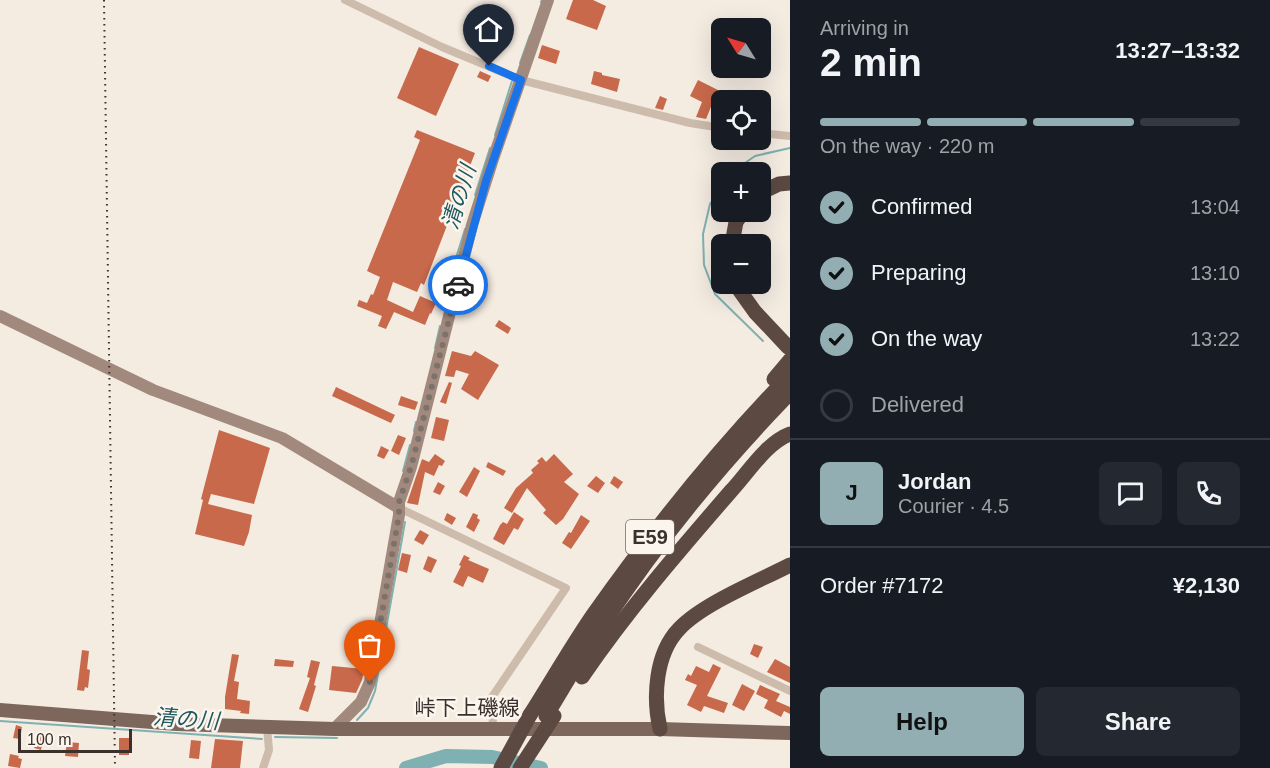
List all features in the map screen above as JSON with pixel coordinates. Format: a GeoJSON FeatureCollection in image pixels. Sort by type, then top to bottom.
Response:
{"type":"FeatureCollection","features":[{"type":"Feature","properties":{"kind":"highway"},"geometry":{"type":"LineString","coordinates":[[771,178],[790,174]]}},
{"type":"Feature","properties":{"kind":"highway"},"geometry":{"type":"LineString","coordinates":[[771,188],[790,183]]}},
{"type":"Feature","properties":{"kind":"highway"},"geometry":{"type":"LineString","coordinates":[[742,294],[755,312],[790,348]]}},
{"type":"Feature","properties":{"kind":"highway"},"geometry":{"type":"LineString","coordinates":[[752,294],[790,348]]}},
{"type":"Feature","properties":{"kind":"highway"},"geometry":{"type":"LineString","coordinates":[[683,495],[790,348]]}},
{"type":"Feature","properties":{"kind":"highway","name":"E59"},"geometry":{"type":"LineString","coordinates":[[501,768],[530,715],[592,617],[639,551],[726,443],[790,375]]}},
{"type":"Feature","properties":{"kind":"highway","name":"E59"},"geometry":{"type":"LineString","coordinates":[[550,716],[603,623],[650,558],[736,451],[790,393]]}},
{"type":"Feature","properties":{"kind":"highway"},"geometry":{"type":"LineString","coordinates":[[519,768],[550,716],[682,547],[768,450],[790,434]]}},
{"type":"Feature","properties":{"kind":"highway"},"geometry":{"type":"LineString","coordinates":[[660,729],[657,712],[660,668],[666,649],[678,629],[712,605],[790,565]]}},
{"type":"Feature","properties":{"kind":"highway"},"geometry":{"type":"LineString","coordinates":[[660,729],[665,712],[668,671],[678,642],[698,623],[790,573]]}},
{"type":"Feature","properties":{"kind":"main road","name":"峠下上磯線"},"geometry":{"type":"LineString","coordinates":[[0,710],[177,724],[267,727],[660,729],[790,734]]}},
{"type":"Feature","properties":{"kind":"street"},"geometry":{"type":"LineString","coordinates":[[345,0],[442,47],[521,80],[711,126]]}},
{"type":"Feature","properties":{"kind":"street"},"geometry":{"type":"LineString","coordinates":[[334,729],[362,702],[370,682],[399,502],[411,467],[472,225],[548,0]]}},
{"type":"Feature","properties":{"kind":"street"},"geometry":{"type":"LineString","coordinates":[[771,134],[790,136]]}},
{"type":"Feature","properties":{"kind":"street"},"geometry":{"type":"LineString","coordinates":[[0,316],[153,390],[282,438],[399,508],[566,588],[492,697],[493,728]]}},
{"type":"Feature","properties":{"kind":"street"},"geometry":{"type":"LineString","coordinates":[[698,647],[790,691]]}},
{"type":"Feature","properties":{"kind":"street"},"geometry":{"type":"LineString","coordinates":[[263,768],[268,750],[267,727]]}},
{"type":"Feature","properties":{"kind":"building"},"geometry":{"type":"Polygon","coordinates":[[[573,0],[593,0],[606,6],[597,30],[566,19],[573,0]]]}},
{"type":"Feature","properties":{"kind":"building"},"geometry":{"type":"Polygon","coordinates":[[[494,27],[502,30],[490,60],[483,57],[494,27]]]}},
{"type":"Feature","properties":{"kind":"building"},"geometry":{"type":"Polygon","coordinates":[[[542,45],[560,51],[556,64],[538,58],[542,45]]]}},
{"type":"Feature","properties":{"kind":"building"},"geometry":{"type":"Polygon","coordinates":[[[419,47],[459,64],[436,116],[397,98],[419,47]]]}},
{"type":"Feature","properties":{"kind":"building"},"geometry":{"type":"Polygon","coordinates":[[[480,71],[491,76],[488,82],[477,77],[480,71]]]}},
{"type":"Feature","properties":{"kind":"building"},"geometry":{"type":"Polygon","coordinates":[[[594,71],[620,79],[617,92],[591,84],[594,71]]]}},
{"type":"Feature","properties":{"kind":"building"},"geometry":{"type":"Polygon","coordinates":[[[698,80],[718,90],[711,90],[711,107],[706,119],[696,117],[702,102],[690,96],[698,80]]]}},
{"type":"Feature","properties":{"kind":"building"},"geometry":{"type":"Polygon","coordinates":[[[660,96],[667,99],[663,110],[655,108],[660,96]]]}},
{"type":"Feature","properties":{"kind":"building"},"geometry":{"type":"Polygon","coordinates":[[[417,130],[475,153],[424,285],[421,283],[417,292],[393,282],[387,300],[413,312],[420,296],[436,303],[431,314],[425,325],[394,312],[386,329],[378,326],[382,316],[357,306],[359,300],[367,303],[380,277],[367,271],[420,140],[414,137],[417,130]]]}},
{"type":"Feature","properties":{"kind":"building"},"geometry":{"type":"Polygon","coordinates":[[[443,266],[450,268],[441,297],[435,295],[443,266]]]}},
{"type":"Feature","properties":{"kind":"building"},"geometry":{"type":"Polygon","coordinates":[[[499,320],[511,328],[508,334],[495,326],[499,320]]]}},
{"type":"Feature","properties":{"kind":"building"},"geometry":{"type":"Polygon","coordinates":[[[452,351],[471,356],[475,351],[499,365],[478,400],[461,389],[469,374],[456,370],[454,377],[445,376],[452,351]]]}},
{"type":"Feature","properties":{"kind":"building"},"geometry":{"type":"Polygon","coordinates":[[[449,382],[452,383],[446,404],[440,402],[449,382]]]}},
{"type":"Feature","properties":{"kind":"building"},"geometry":{"type":"Polygon","coordinates":[[[336,387],[395,415],[391,423],[332,396],[336,387]]]}},
{"type":"Feature","properties":{"kind":"building"},"geometry":{"type":"Polygon","coordinates":[[[401,396],[418,402],[415,410],[398,405],[401,396]]]}},
{"type":"Feature","properties":{"kind":"building"},"geometry":{"type":"Polygon","coordinates":[[[436,417],[449,420],[444,441],[431,438],[436,417]]]}},
{"type":"Feature","properties":{"kind":"building"},"geometry":{"type":"Polygon","coordinates":[[[219,430],[270,448],[254,504],[211,494],[208,504],[252,515],[244,546],[195,534],[203,500],[201,499],[219,430]]]}},
{"type":"Feature","properties":{"kind":"building"},"geometry":{"type":"Polygon","coordinates":[[[398,435],[406,438],[399,455],[391,451],[398,435]]]}},
{"type":"Feature","properties":{"kind":"building"},"geometry":{"type":"Polygon","coordinates":[[[381,446],[389,450],[384,459],[377,456],[381,446]]]}},
{"type":"Feature","properties":{"kind":"building"},"geometry":{"type":"Polygon","coordinates":[[[435,454],[445,461],[442,466],[439,465],[434,476],[425,472],[418,505],[407,503],[422,459],[429,462],[435,454]]]}},
{"type":"Feature","properties":{"kind":"building"},"geometry":{"type":"Polygon","coordinates":[[[554,454],[573,474],[564,482],[579,494],[563,519],[556,525],[543,513],[546,510],[527,488],[512,513],[504,508],[516,488],[533,473],[531,470],[539,463],[537,461],[542,457],[546,462],[554,454]]]}},
{"type":"Feature","properties":{"kind":"building"},"geometry":{"type":"Polygon","coordinates":[[[488,462],[506,471],[503,476],[486,467],[488,462]]]}},
{"type":"Feature","properties":{"kind":"building"},"geometry":{"type":"Polygon","coordinates":[[[474,467],[480,471],[467,497],[459,492],[474,467]]]}},
{"type":"Feature","properties":{"kind":"building"},"geometry":{"type":"Polygon","coordinates":[[[596,476],[605,483],[598,493],[587,486],[596,476]]]}},
{"type":"Feature","properties":{"kind":"building"},"geometry":{"type":"Polygon","coordinates":[[[614,476],[623,482],[618,489],[610,483],[614,476]]]}},
{"type":"Feature","properties":{"kind":"building"},"geometry":{"type":"Polygon","coordinates":[[[438,482],[445,486],[440,495],[433,492],[438,482]]]}},
{"type":"Feature","properties":{"kind":"building"},"geometry":{"type":"Polygon","coordinates":[[[514,512],[524,519],[518,530],[514,528],[504,545],[493,539],[500,525],[503,522],[507,524],[514,512]]]}},
{"type":"Feature","properties":{"kind":"building"},"geometry":{"type":"Polygon","coordinates":[[[447,513],[456,518],[452,525],[444,520],[447,513]]]}},
{"type":"Feature","properties":{"kind":"building"},"geometry":{"type":"Polygon","coordinates":[[[473,513],[478,515],[477,518],[480,520],[474,532],[466,527],[473,513]]]}},
{"type":"Feature","properties":{"kind":"building"},"geometry":{"type":"Polygon","coordinates":[[[581,515],[590,521],[571,549],[562,543],[569,532],[571,533],[581,515]]]}},
{"type":"Feature","properties":{"kind":"building"},"geometry":{"type":"Polygon","coordinates":[[[420,530],[429,535],[423,545],[414,540],[420,530]]]}},
{"type":"Feature","properties":{"kind":"building"},"geometry":{"type":"Polygon","coordinates":[[[402,553],[411,555],[407,573],[398,570],[402,553]]]}},
{"type":"Feature","properties":{"kind":"building"},"geometry":{"type":"Polygon","coordinates":[[[464,555],[470,558],[468,560],[489,569],[483,583],[468,576],[463,587],[453,582],[464,555]]]}},
{"type":"Feature","properties":{"kind":"building"},"geometry":{"type":"Polygon","coordinates":[[[428,556],[437,560],[431,573],[423,569],[428,556]]]}},
{"type":"Feature","properties":{"kind":"building"},"geometry":{"type":"Polygon","coordinates":[[[358,628],[367,630],[365,641],[356,639],[358,628]]]}},
{"type":"Feature","properties":{"kind":"building"},"geometry":{"type":"Polygon","coordinates":[[[754,644],[763,647],[758,658],[750,654],[754,644]]]}},
{"type":"Feature","properties":{"kind":"building"},"geometry":{"type":"Polygon","coordinates":[[[82,650],[89,651],[87,669],[90,670],[88,688],[85,687],[84,691],[77,690],[82,650]]]}},
{"type":"Feature","properties":{"kind":"building"},"geometry":{"type":"Polygon","coordinates":[[[232,654],[239,655],[234,681],[239,682],[237,699],[250,701],[249,714],[225,709],[232,654]]]}},
{"type":"Feature","properties":{"kind":"building"},"geometry":{"type":"Polygon","coordinates":[[[275,659],[294,661],[293,667],[274,666],[275,659]]]}},
{"type":"Feature","properties":{"kind":"building"},"geometry":{"type":"Polygon","coordinates":[[[775,659],[790,667],[790,683],[767,672],[775,659]]]}},
{"type":"Feature","properties":{"kind":"building"},"geometry":{"type":"Polygon","coordinates":[[[311,660],[320,662],[308,712],[299,709],[310,678],[307,677],[311,660]]]}},
{"type":"Feature","properties":{"kind":"building"},"geometry":{"type":"Polygon","coordinates":[[[713,664],[721,668],[707,696],[728,703],[724,713],[704,706],[701,712],[687,705],[697,685],[685,680],[688,674],[691,676],[696,666],[709,672],[713,664]]]}},
{"type":"Feature","properties":{"kind":"building"},"geometry":{"type":"Polygon","coordinates":[[[332,666],[364,669],[356,693],[329,690],[332,666]]]}},
{"type":"Feature","properties":{"kind":"building"},"geometry":{"type":"Polygon","coordinates":[[[742,684],[755,691],[744,711],[732,705],[742,684]]]}},
{"type":"Feature","properties":{"kind":"building"},"geometry":{"type":"Polygon","coordinates":[[[760,685],[780,694],[776,701],[790,707],[790,714],[784,711],[781,717],[764,708],[768,700],[756,694],[760,685]]]}},
{"type":"Feature","properties":{"kind":"building"},"geometry":{"type":"Polygon","coordinates":[[[16,725],[22,727],[20,739],[13,738],[16,725]]]}},
{"type":"Feature","properties":{"kind":"building"},"geometry":{"type":"Polygon","coordinates":[[[38,734],[44,736],[41,750],[34,748],[38,734]]]}},
{"type":"Feature","properties":{"kind":"building"},"geometry":{"type":"Polygon","coordinates":[[[119,738],[129,738],[129,755],[119,755],[119,738]]]}},
{"type":"Feature","properties":{"kind":"building"},"geometry":{"type":"Polygon","coordinates":[[[215,739],[243,741],[240,768],[211,768],[215,739]]]}},
{"type":"Feature","properties":{"kind":"building"},"geometry":{"type":"Polygon","coordinates":[[[191,740],[201,741],[199,759],[189,758],[191,740]]]}},
{"type":"Feature","properties":{"kind":"building"},"geometry":{"type":"Polygon","coordinates":[[[67,742],[79,743],[78,757],[65,756],[67,742]]]}},
{"type":"Feature","properties":{"kind":"building"},"geometry":{"type":"Polygon","coordinates":[[[10,754],[22,759],[20,768],[8,766],[10,754]]]}},
{"type":"Feature","properties":{"kind":"waterway","name":"清の川"},"geometry":{"type":"LineString","coordinates":[[520,63],[530,35]]}},
{"type":"Feature","properties":{"kind":"waterway","name":"清の川"},"geometry":{"type":"LineString","coordinates":[[495,135],[512,81]]}},
{"type":"Feature","properties":{"kind":"waterway","name":"清の川"},"geometry":{"type":"LineString","coordinates":[[475,195],[490,148]]}},
{"type":"Feature","properties":{"kind":"waterway"},"geometry":{"type":"LineString","coordinates":[[746,162],[755,156],[790,148]]}},
{"type":"Feature","properties":{"kind":"waterway"},"geometry":{"type":"LineString","coordinates":[[711,202],[703,234],[704,265],[715,294],[763,341]]}},
{"type":"Feature","properties":{"kind":"waterway","name":"清の川"},"geometry":{"type":"LineString","coordinates":[[457,255],[465,229]]}},
{"type":"Feature","properties":{"kind":"waterway","name":"清の川"},"geometry":{"type":"LineString","coordinates":[[445,306],[453,270]]}},
{"type":"Feature","properties":{"kind":"waterway","name":"清の川"},"geometry":{"type":"LineString","coordinates":[[435,348],[440,326]]}},
{"type":"Feature","properties":{"kind":"waterway","name":"清の川"},"geometry":{"type":"LineString","coordinates":[[414,431],[416,422]]}},
{"type":"Feature","properties":{"kind":"waterway","name":"清の川"},"geometry":{"type":"LineString","coordinates":[[403,471],[410,445]]}},
{"type":"Feature","properties":{"kind":"waterway","name":"清の川"},"geometry":{"type":"LineString","coordinates":[[357,720],[368,708],[375,691],[405,522]]}},
{"type":"Feature","properties":{"kind":"waterway","name":"清の川"},"geometry":{"type":"LineString","coordinates":[[0,721],[262,739]]}},
{"type":"Feature","properties":{"kind":"waterway","name":"清の川"},"geometry":{"type":"LineString","coordinates":[[275,737],[337,738]]}},
{"type":"Feature","properties":{"kind":"waterway"},"geometry":{"type":"LineString","coordinates":[[406,768],[446,756],[492,757],[541,768]]}},
{"type":"Feature","properties":{"kind":"railway"},"geometry":{"type":"LineString","coordinates":[[104,0],[115,768]]}},
{"type":"Feature","properties":{"kind":"way so far"},"geometry":{"type":"LineString","coordinates":[[370,682],[399,515],[399,502],[411,467],[458,285]]}},
{"type":"Feature","properties":{"kind":"route"},"geometry":{"type":"LineString","coordinates":[[458,285],[472,225],[521,80],[489,66]]}}]}
